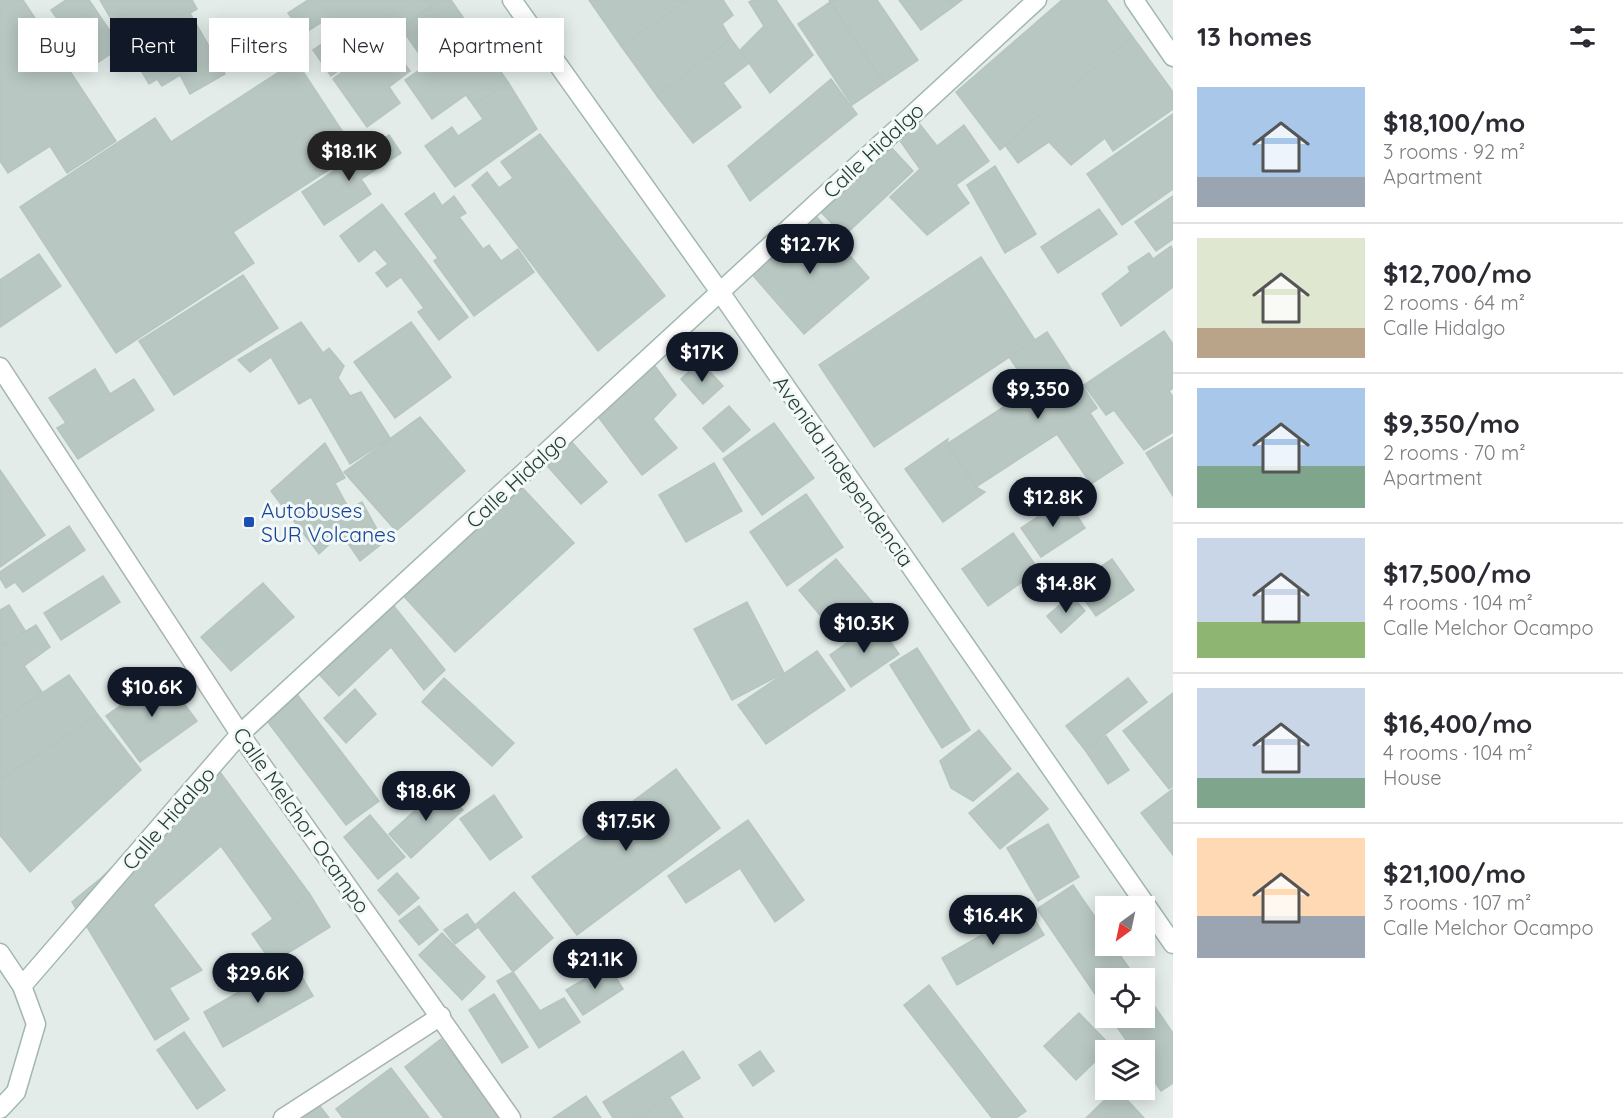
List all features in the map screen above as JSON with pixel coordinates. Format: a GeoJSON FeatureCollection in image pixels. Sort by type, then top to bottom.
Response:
{"type":"FeatureCollection","features":[{"type":"Feature","properties":{"kind":"street","name":"Avenida Independencia"},"geometry":{"type":"LineString","coordinates":[[512,0],[720,292],[1173,944]]}},
{"type":"Feature","properties":{"kind":"street","name":"Calle Hidalgo"},"geometry":{"type":"LineString","coordinates":[[22,986],[240,734],[1037,0]]}},
{"type":"Feature","properties":{"kind":"street"},"geometry":{"type":"LineString","coordinates":[[1134,0],[1173,57]]}},
{"type":"Feature","properties":{"kind":"street","name":"Calle Melchor Ocampo"},"geometry":{"type":"LineString","coordinates":[[0,367],[240,734],[511,1118]]}},
{"type":"Feature","properties":{"kind":"street"},"geometry":{"type":"LineString","coordinates":[[0,953],[22,986],[36,1024],[16,1092],[0,1109]]}},
{"type":"Feature","properties":{"kind":"street"},"geometry":{"type":"LineString","coordinates":[[284,1118],[441,1016]]}},
{"type":"Feature","properties":{"kind":"building"},"geometry":{"type":"Polygon","coordinates":[[[0,0],[23,0],[35,18],[18,18],[18,72],[70,72],[116,141],[67,173],[50,146],[8,173],[0,161],[0,0]]]}},
{"type":"Feature","properties":{"kind":"building"},"geometry":{"type":"Polygon","coordinates":[[[66,0],[89,0],[110,31],[110,54],[98,62],[98,18],[57,18],[51,10],[66,0]]]}},
{"type":"Feature","properties":{"kind":"building"},"geometry":{"type":"Polygon","coordinates":[[[100,0],[192,0],[197,9],[190,13],[193,18],[110,18],[100,0]]]}},
{"type":"Feature","properties":{"kind":"building"},"geometry":{"type":"Polygon","coordinates":[[[308,0],[441,0],[406,24],[406,18],[321,18],[321,23],[309,30],[309,18],[292,18],[288,13],[308,0]]]}},
{"type":"Feature","properties":{"kind":"building"},"geometry":{"type":"Polygon","coordinates":[[[441,0],[451,0],[464,18],[418,18],[418,52],[406,35],[406,24],[441,0]]]}},
{"type":"Feature","properties":{"kind":"building"},"geometry":{"type":"Polygon","coordinates":[[[589,0],[688,0],[621,46],[589,0]]]}},
{"type":"Feature","properties":{"kind":"building"},"geometry":{"type":"Polygon","coordinates":[[[688,0],[723,0],[733,15],[722,24],[731,39],[657,96],[621,46],[688,0]]]}},
{"type":"Feature","properties":{"kind":"building"},"geometry":{"type":"Polygon","coordinates":[[[776,0],[813,55],[770,93],[740,50],[764,26],[749,2],[776,0]]]}},
{"type":"Feature","properties":{"kind":"building"},"geometry":{"type":"Polygon","coordinates":[[[829,0],[877,0],[918,60],[884,83],[829,0]]]}},
{"type":"Feature","properties":{"kind":"building"},"geometry":{"type":"Polygon","coordinates":[[[899,0],[950,0],[954,6],[921,30],[899,0]]]}},
{"type":"Feature","properties":{"kind":"building"},"geometry":{"type":"Polygon","coordinates":[[[950,0],[962,0],[954,6],[950,0]]]}},
{"type":"Feature","properties":{"kind":"building"},"geometry":{"type":"Polygon","coordinates":[[[1062,0],[1106,0],[1132,36],[1000,150],[956,92],[1062,0]]]}},
{"type":"Feature","properties":{"kind":"building"},"geometry":{"type":"Polygon","coordinates":[[[830,2],[884,83],[852,105],[798,24],[830,2]]]}},
{"type":"Feature","properties":{"kind":"building"},"geometry":{"type":"Polygon","coordinates":[[[197,25],[209,46],[209,72],[224,72],[225,74],[190,94],[180,75],[162,86],[157,79],[149,84],[142,72],[197,72],[197,25]]]}},
{"type":"Feature","properties":{"kind":"building"},"geometry":{"type":"Polygon","coordinates":[[[1132,36],[1173,92],[1173,109],[1113,151],[1105,138],[1071,165],[1049,142],[1018,163],[1005,145],[1132,36]]]}},
{"type":"Feature","properties":{"kind":"building"},"geometry":{"type":"Polygon","coordinates":[[[731,39],[749,63],[723,83],[741,107],[693,143],[657,96],[731,39]]]}},
{"type":"Feature","properties":{"kind":"building"},"geometry":{"type":"Polygon","coordinates":[[[321,45],[321,62],[313,50],[321,45]]]}},
{"type":"Feature","properties":{"kind":"building"},"geometry":{"type":"Polygon","coordinates":[[[406,65],[410,71],[389,87],[400,103],[367,127],[333,79],[342,72],[406,72],[406,65]]]}},
{"type":"Feature","properties":{"kind":"building"},"geometry":{"type":"Polygon","coordinates":[[[418,71],[501,72],[508,82],[474,106],[466,95],[432,119],[405,80],[418,71]]]}},
{"type":"Feature","properties":{"kind":"building"},"geometry":{"type":"Polygon","coordinates":[[[279,72],[303,72],[356,152],[233,232],[254,263],[116,353],[20,207],[155,118],[171,142],[279,72]]]}},
{"type":"Feature","properties":{"kind":"building"},"geometry":{"type":"Polygon","coordinates":[[[831,79],[857,114],[750,201],[728,166],[831,79]]]}},
{"type":"Feature","properties":{"kind":"building"},"geometry":{"type":"Polygon","coordinates":[[[508,82],[537,129],[455,187],[425,146],[452,127],[458,136],[483,119],[474,106],[508,82]]]}},
{"type":"Feature","properties":{"kind":"building"},"geometry":{"type":"Polygon","coordinates":[[[1173,114],[1173,189],[1122,225],[1087,174],[1173,114]]]}},
{"type":"Feature","properties":{"kind":"building"},"geometry":{"type":"Polygon","coordinates":[[[918,122],[937,146],[964,125],[989,161],[956,185],[969,203],[927,235],[890,197],[920,169],[898,138],[918,122]]]}},
{"type":"Feature","properties":{"kind":"building"},"geometry":{"type":"Polygon","coordinates":[[[540,134],[665,296],[598,351],[472,185],[487,172],[499,188],[513,178],[501,162],[540,134]]]}},
{"type":"Feature","properties":{"kind":"building"},"geometry":{"type":"Polygon","coordinates":[[[389,135],[401,153],[361,179],[371,194],[324,225],[302,192],[389,135]]]}},
{"type":"Feature","properties":{"kind":"building"},"geometry":{"type":"Polygon","coordinates":[[[888,144],[913,171],[844,236],[818,209],[888,144]]]}},
{"type":"Feature","properties":{"kind":"building"},"geometry":{"type":"Polygon","coordinates":[[[995,166],[1036,234],[1005,253],[967,185],[995,166]]]}},
{"type":"Feature","properties":{"kind":"building"},"geometry":{"type":"Polygon","coordinates":[[[434,193],[442,206],[454,196],[466,213],[459,217],[483,249],[489,245],[501,261],[518,249],[534,272],[474,316],[434,261],[438,258],[405,214],[434,193]]]}},
{"type":"Feature","properties":{"kind":"building"},"geometry":{"type":"Polygon","coordinates":[[[1173,196],[1173,239],[1156,251],[1135,222],[1173,196]]]}},
{"type":"Feature","properties":{"kind":"building"},"geometry":{"type":"Polygon","coordinates":[[[382,204],[468,317],[439,340],[418,312],[424,308],[401,277],[387,287],[376,273],[388,264],[375,249],[359,262],[340,236],[382,204]]]}},
{"type":"Feature","properties":{"kind":"building"},"geometry":{"type":"Polygon","coordinates":[[[1099,209],[1117,234],[1058,273],[1041,247],[1099,209]]]}},
{"type":"Feature","properties":{"kind":"building"},"geometry":{"type":"Polygon","coordinates":[[[816,216],[869,278],[804,334],[750,272],[816,216]]]}},
{"type":"Feature","properties":{"kind":"building"},"geometry":{"type":"Polygon","coordinates":[[[1171,246],[1173,250],[1173,287],[1121,326],[1102,294],[1130,272],[1128,267],[1149,253],[1153,259],[1171,246]]]}},
{"type":"Feature","properties":{"kind":"building"},"geometry":{"type":"Polygon","coordinates":[[[39,254],[61,286],[0,327],[0,280],[39,254]]]}},
{"type":"Feature","properties":{"kind":"building"},"geometry":{"type":"Polygon","coordinates":[[[981,257],[1035,340],[874,447],[819,365],[981,257]]]}},
{"type":"Feature","properties":{"kind":"building"},"geometry":{"type":"Polygon","coordinates":[[[243,275],[278,328],[174,395],[139,341],[243,275]]]}},
{"type":"Feature","properties":{"kind":"building"},"geometry":{"type":"Polygon","coordinates":[[[301,322],[323,353],[329,348],[344,366],[338,378],[350,396],[361,392],[390,438],[350,464],[311,397],[299,404],[271,357],[250,372],[238,360],[301,322]]]}},
{"type":"Feature","properties":{"kind":"building"},"geometry":{"type":"Polygon","coordinates":[[[411,322],[451,377],[395,418],[354,362],[411,322]]]}},
{"type":"Feature","properties":{"kind":"building"},"geometry":{"type":"Polygon","coordinates":[[[1164,331],[1173,344],[1173,388],[1169,391],[1173,397],[1173,432],[1144,450],[1114,410],[1106,415],[1084,385],[1164,331]]]}},
{"type":"Feature","properties":{"kind":"building"},"geometry":{"type":"Polygon","coordinates":[[[1047,332],[1097,408],[1090,413],[1123,463],[1091,484],[1057,434],[976,487],[947,444],[1031,389],[1009,357],[1047,332]]]}},
{"type":"Feature","properties":{"kind":"building"},"geometry":{"type":"Polygon","coordinates":[[[700,361],[723,386],[703,404],[681,379],[700,361]]]}},
{"type":"Feature","properties":{"kind":"building"},"geometry":{"type":"Polygon","coordinates":[[[655,366],[676,395],[653,419],[677,448],[642,475],[596,414],[655,366]]]}},
{"type":"Feature","properties":{"kind":"building"},"geometry":{"type":"Polygon","coordinates":[[[95,369],[110,394],[134,379],[154,410],[78,459],[57,428],[66,423],[49,398],[95,369]]]}},
{"type":"Feature","properties":{"kind":"building"},"geometry":{"type":"Polygon","coordinates":[[[729,406],[750,430],[723,452],[703,428],[729,406]]]}},
{"type":"Feature","properties":{"kind":"building"},"geometry":{"type":"Polygon","coordinates":[[[420,417],[465,471],[396,531],[344,472],[420,417]]]}},
{"type":"Feature","properties":{"kind":"building"},"geometry":{"type":"Polygon","coordinates":[[[774,423],[814,478],[762,515],[723,459],[774,423]]]}},
{"type":"Feature","properties":{"kind":"building"},"geometry":{"type":"Polygon","coordinates":[[[1173,437],[1173,496],[1146,453],[1173,437]]]}},
{"type":"Feature","properties":{"kind":"building"},"geometry":{"type":"Polygon","coordinates":[[[948,439],[947,444],[976,487],[985,492],[943,522],[905,469],[948,439]]]}},
{"type":"Feature","properties":{"kind":"building"},"geometry":{"type":"Polygon","coordinates":[[[570,440],[607,482],[581,504],[544,462],[570,440]]]}},
{"type":"Feature","properties":{"kind":"building"},"geometry":{"type":"Polygon","coordinates":[[[325,443],[345,478],[335,483],[349,509],[362,502],[384,542],[360,561],[341,533],[319,554],[271,491],[325,443]]]}},
{"type":"Feature","properties":{"kind":"building"},"geometry":{"type":"Polygon","coordinates":[[[714,463],[742,511],[686,542],[659,495],[714,463]]]}},
{"type":"Feature","properties":{"kind":"building"},"geometry":{"type":"Polygon","coordinates":[[[0,470],[45,535],[0,567],[0,470]]]}},
{"type":"Feature","properties":{"kind":"building"},"geometry":{"type":"Polygon","coordinates":[[[517,482],[574,543],[455,652],[399,591],[517,482]]]}},
{"type":"Feature","properties":{"kind":"building"},"geometry":{"type":"Polygon","coordinates":[[[806,494],[843,547],[787,586],[750,532],[806,494]]]}},
{"type":"Feature","properties":{"kind":"building"},"geometry":{"type":"Polygon","coordinates":[[[1066,498],[1085,528],[1041,557],[1021,528],[1066,498]]]}},
{"type":"Feature","properties":{"kind":"building"},"geometry":{"type":"Polygon","coordinates":[[[69,526],[85,550],[23,592],[15,582],[6,588],[0,578],[0,572],[69,526]]]}},
{"type":"Feature","properties":{"kind":"building"},"geometry":{"type":"Polygon","coordinates":[[[1013,533],[1039,570],[988,606],[962,569],[1013,533]]]}},
{"type":"Feature","properties":{"kind":"building"},"geometry":{"type":"Polygon","coordinates":[[[836,559],[877,608],[840,639],[799,590],[836,559]]]}},
{"type":"Feature","properties":{"kind":"building"},"geometry":{"type":"Polygon","coordinates":[[[1112,559],[1134,590],[1096,616],[1074,585],[1112,559]]]}},
{"type":"Feature","properties":{"kind":"building"},"geometry":{"type":"Polygon","coordinates":[[[103,576],[120,602],[61,640],[44,613],[103,576]]]}},
{"type":"Feature","properties":{"kind":"building"},"geometry":{"type":"Polygon","coordinates":[[[263,583],[294,617],[231,671],[201,637],[263,583]]]}},
{"type":"Feature","properties":{"kind":"building"},"geometry":{"type":"Polygon","coordinates":[[[1071,595],[1085,611],[1061,633],[1047,616],[1071,595]]]}},
{"type":"Feature","properties":{"kind":"building"},"geometry":{"type":"Polygon","coordinates":[[[747,602],[784,673],[732,700],[694,629],[747,602]]]}},
{"type":"Feature","properties":{"kind":"building"},"geometry":{"type":"Polygon","coordinates":[[[9,605],[26,632],[0,647],[0,610],[9,605]]]}},
{"type":"Feature","properties":{"kind":"building"},"geometry":{"type":"Polygon","coordinates":[[[393,605],[445,670],[424,690],[391,647],[339,696],[318,673],[393,605]]]}},
{"type":"Feature","properties":{"kind":"building"},"geometry":{"type":"Polygon","coordinates":[[[877,622],[899,654],[851,687],[830,655],[877,622]]]}},
{"type":"Feature","properties":{"kind":"building"},"geometry":{"type":"Polygon","coordinates":[[[36,625],[50,647],[24,666],[42,692],[0,721],[0,647],[36,625]]]}},
{"type":"Feature","properties":{"kind":"building"},"geometry":{"type":"Polygon","coordinates":[[[917,648],[970,730],[942,748],[890,665],[917,648]]]}},
{"type":"Feature","properties":{"kind":"building"},"geometry":{"type":"Polygon","coordinates":[[[817,651],[845,690],[766,744],[738,705],[817,651]]]}},
{"type":"Feature","properties":{"kind":"building"},"geometry":{"type":"Polygon","coordinates":[[[69,675],[98,715],[0,780],[0,721],[69,675]]]}},
{"type":"Feature","properties":{"kind":"building"},"geometry":{"type":"Polygon","coordinates":[[[163,675],[197,721],[140,762],[106,716],[163,675]]]}},
{"type":"Feature","properties":{"kind":"building"},"geometry":{"type":"Polygon","coordinates":[[[444,678],[514,743],[492,766],[422,702],[444,678]]]}},
{"type":"Feature","properties":{"kind":"building"},"geometry":{"type":"Polygon","coordinates":[[[1128,678],[1147,702],[1085,750],[1066,726],[1128,678]]]}},
{"type":"Feature","properties":{"kind":"building"},"geometry":{"type":"Polygon","coordinates":[[[355,689],[376,714],[346,743],[324,718],[355,689]]]}},
{"type":"Feature","properties":{"kind":"building"},"geometry":{"type":"Polygon","coordinates":[[[296,693],[379,801],[346,825],[264,717],[296,693]]]}},
{"type":"Feature","properties":{"kind":"building"},"geometry":{"type":"Polygon","coordinates":[[[1173,693],[1173,786],[1169,789],[1123,731],[1173,693]]]}},
{"type":"Feature","properties":{"kind":"building"},"geometry":{"type":"Polygon","coordinates":[[[98,715],[141,770],[30,872],[0,835],[0,780],[98,715]]]}},
{"type":"Feature","properties":{"kind":"building"},"geometry":{"type":"Polygon","coordinates":[[[979,730],[1011,769],[973,801],[951,788],[940,761],[979,730]]]}},
{"type":"Feature","properties":{"kind":"building"},"geometry":{"type":"Polygon","coordinates":[[[1106,736],[1129,770],[1108,784],[1085,750],[1106,736]]]}},
{"type":"Feature","properties":{"kind":"building"},"geometry":{"type":"Polygon","coordinates":[[[217,768],[309,893],[273,919],[221,846],[153,905],[202,970],[169,988],[189,1019],[155,1040],[72,902],[101,878],[217,768]]]}},
{"type":"Feature","properties":{"kind":"building"},"geometry":{"type":"Polygon","coordinates":[[[676,769],[720,828],[577,935],[532,877],[676,769]]]}},
{"type":"Feature","properties":{"kind":"building"},"geometry":{"type":"Polygon","coordinates":[[[1018,773],[1048,809],[1000,849],[969,813],[1018,773]]]}},
{"type":"Feature","properties":{"kind":"building"},"geometry":{"type":"Polygon","coordinates":[[[441,787],[463,810],[411,858],[389,834],[441,787]]]}},
{"type":"Feature","properties":{"kind":"building"},"geometry":{"type":"Polygon","coordinates":[[[1173,789],[1173,855],[1141,813],[1173,789]]]}},
{"type":"Feature","properties":{"kind":"building"},"geometry":{"type":"Polygon","coordinates":[[[494,795],[522,837],[490,860],[460,819],[494,795]]]}},
{"type":"Feature","properties":{"kind":"building"},"geometry":{"type":"Polygon","coordinates":[[[370,815],[405,857],[378,879],[344,837],[370,815]]]}},
{"type":"Feature","properties":{"kind":"building"},"geometry":{"type":"Polygon","coordinates":[[[748,820],[804,900],[775,922],[740,868],[686,903],[668,876],[748,820]]]}},
{"type":"Feature","properties":{"kind":"building"},"geometry":{"type":"Polygon","coordinates":[[[1048,824],[1079,877],[1038,901],[1007,848],[1048,824]]]}},
{"type":"Feature","properties":{"kind":"building"},"geometry":{"type":"Polygon","coordinates":[[[397,873],[419,898],[399,915],[378,890],[397,873]]]}},
{"type":"Feature","properties":{"kind":"building"},"geometry":{"type":"Polygon","coordinates":[[[1073,885],[1095,917],[1095,956],[1121,956],[1129,968],[1095,968],[1095,994],[1037,909],[1073,885]]]}},
{"type":"Feature","properties":{"kind":"building"},"geometry":{"type":"Polygon","coordinates":[[[514,892],[553,938],[513,972],[476,924],[514,892]]]}},
{"type":"Feature","properties":{"kind":"building"},"geometry":{"type":"Polygon","coordinates":[[[309,893],[330,927],[272,963],[252,934],[309,893]]]}},
{"type":"Feature","properties":{"kind":"building"},"geometry":{"type":"Polygon","coordinates":[[[419,906],[438,930],[419,945],[399,921],[419,906]]]}},
{"type":"Feature","properties":{"kind":"building"},"geometry":{"type":"Polygon","coordinates":[[[1028,908],[1044,935],[957,985],[942,958],[1028,908]]]}},
{"type":"Feature","properties":{"kind":"building"},"geometry":{"type":"Polygon","coordinates":[[[467,914],[477,928],[455,944],[444,930],[467,914]]]}},
{"type":"Feature","properties":{"kind":"building"},"geometry":{"type":"Polygon","coordinates":[[[442,933],[485,977],[462,1000],[419,955],[442,933]]]}},
{"type":"Feature","properties":{"kind":"building"},"geometry":{"type":"Polygon","coordinates":[[[293,961],[313,996],[223,1047],[204,1012],[293,961]]]}},
{"type":"Feature","properties":{"kind":"building"},"geometry":{"type":"Polygon","coordinates":[[[608,965],[623,989],[583,1015],[566,990],[608,965]]]}},
{"type":"Feature","properties":{"kind":"building"},"geometry":{"type":"Polygon","coordinates":[[[513,972],[540,1011],[564,998],[580,1022],[539,1048],[497,981],[513,972]]]}},
{"type":"Feature","properties":{"kind":"building"},"geometry":{"type":"Polygon","coordinates":[[[929,985],[1026,1111],[1016,1118],[992,1118],[904,1005],[929,985]]]}},
{"type":"Feature","properties":{"kind":"building"},"geometry":{"type":"Polygon","coordinates":[[[494,994],[528,1047],[502,1063],[469,1010],[494,994]]]}},
{"type":"Feature","properties":{"kind":"building"},"geometry":{"type":"Polygon","coordinates":[[[1155,1007],[1173,1033],[1173,1083],[1161,1091],[1155,1083],[1155,1040],[1126,1040],[1118,1028],[1155,1028],[1155,1007]]]}},
{"type":"Feature","properties":{"kind":"building"},"geometry":{"type":"Polygon","coordinates":[[[1079,1013],[1105,1040],[1095,1040],[1095,1062],[1076,1080],[1044,1046],[1079,1013]]]}},
{"type":"Feature","properties":{"kind":"building"},"geometry":{"type":"Polygon","coordinates":[[[184,1032],[225,1090],[197,1109],[157,1050],[184,1032]]]}},
{"type":"Feature","properties":{"kind":"building"},"geometry":{"type":"Polygon","coordinates":[[[441,1039],[501,1118],[444,1118],[405,1067],[441,1039]]]}},
{"type":"Feature","properties":{"kind":"building"},"geometry":{"type":"Polygon","coordinates":[[[683,1051],[700,1078],[635,1118],[613,1118],[603,1102],[683,1051]]]}},
{"type":"Feature","properties":{"kind":"building"},"geometry":{"type":"Polygon","coordinates":[[[760,1051],[774,1071],[753,1086],[739,1065],[760,1051]]]}},
{"type":"Feature","properties":{"kind":"building"},"geometry":{"type":"Polygon","coordinates":[[[391,1068],[429,1118],[343,1118],[336,1109],[391,1068]]]}},
{"type":"Feature","properties":{"kind":"building"},"geometry":{"type":"Polygon","coordinates":[[[586,1096],[601,1118],[553,1118],[586,1096]]]}},
{"type":"Feature","properties":{"kind":"building"},"geometry":{"type":"Polygon","coordinates":[[[670,1098],[683,1118],[637,1118],[670,1098]]]}},
{"type":"Feature","properties":{"kind":"building"},"geometry":{"type":"Polygon","coordinates":[[[1105,1100],[1127,1100],[1144,1118],[1086,1118],[1105,1100]]]}},
{"type":"Feature","properties":{"kind":"building"},"geometry":{"type":"Polygon","coordinates":[[[316,1101],[329,1118],[295,1118],[316,1101]]]}},
{"type":"Feature","properties":{"kind":"place","name":"Autobuses SUR Volcanes"},"geometry":{"type":"Point","coordinates":[249,522]}}]}
